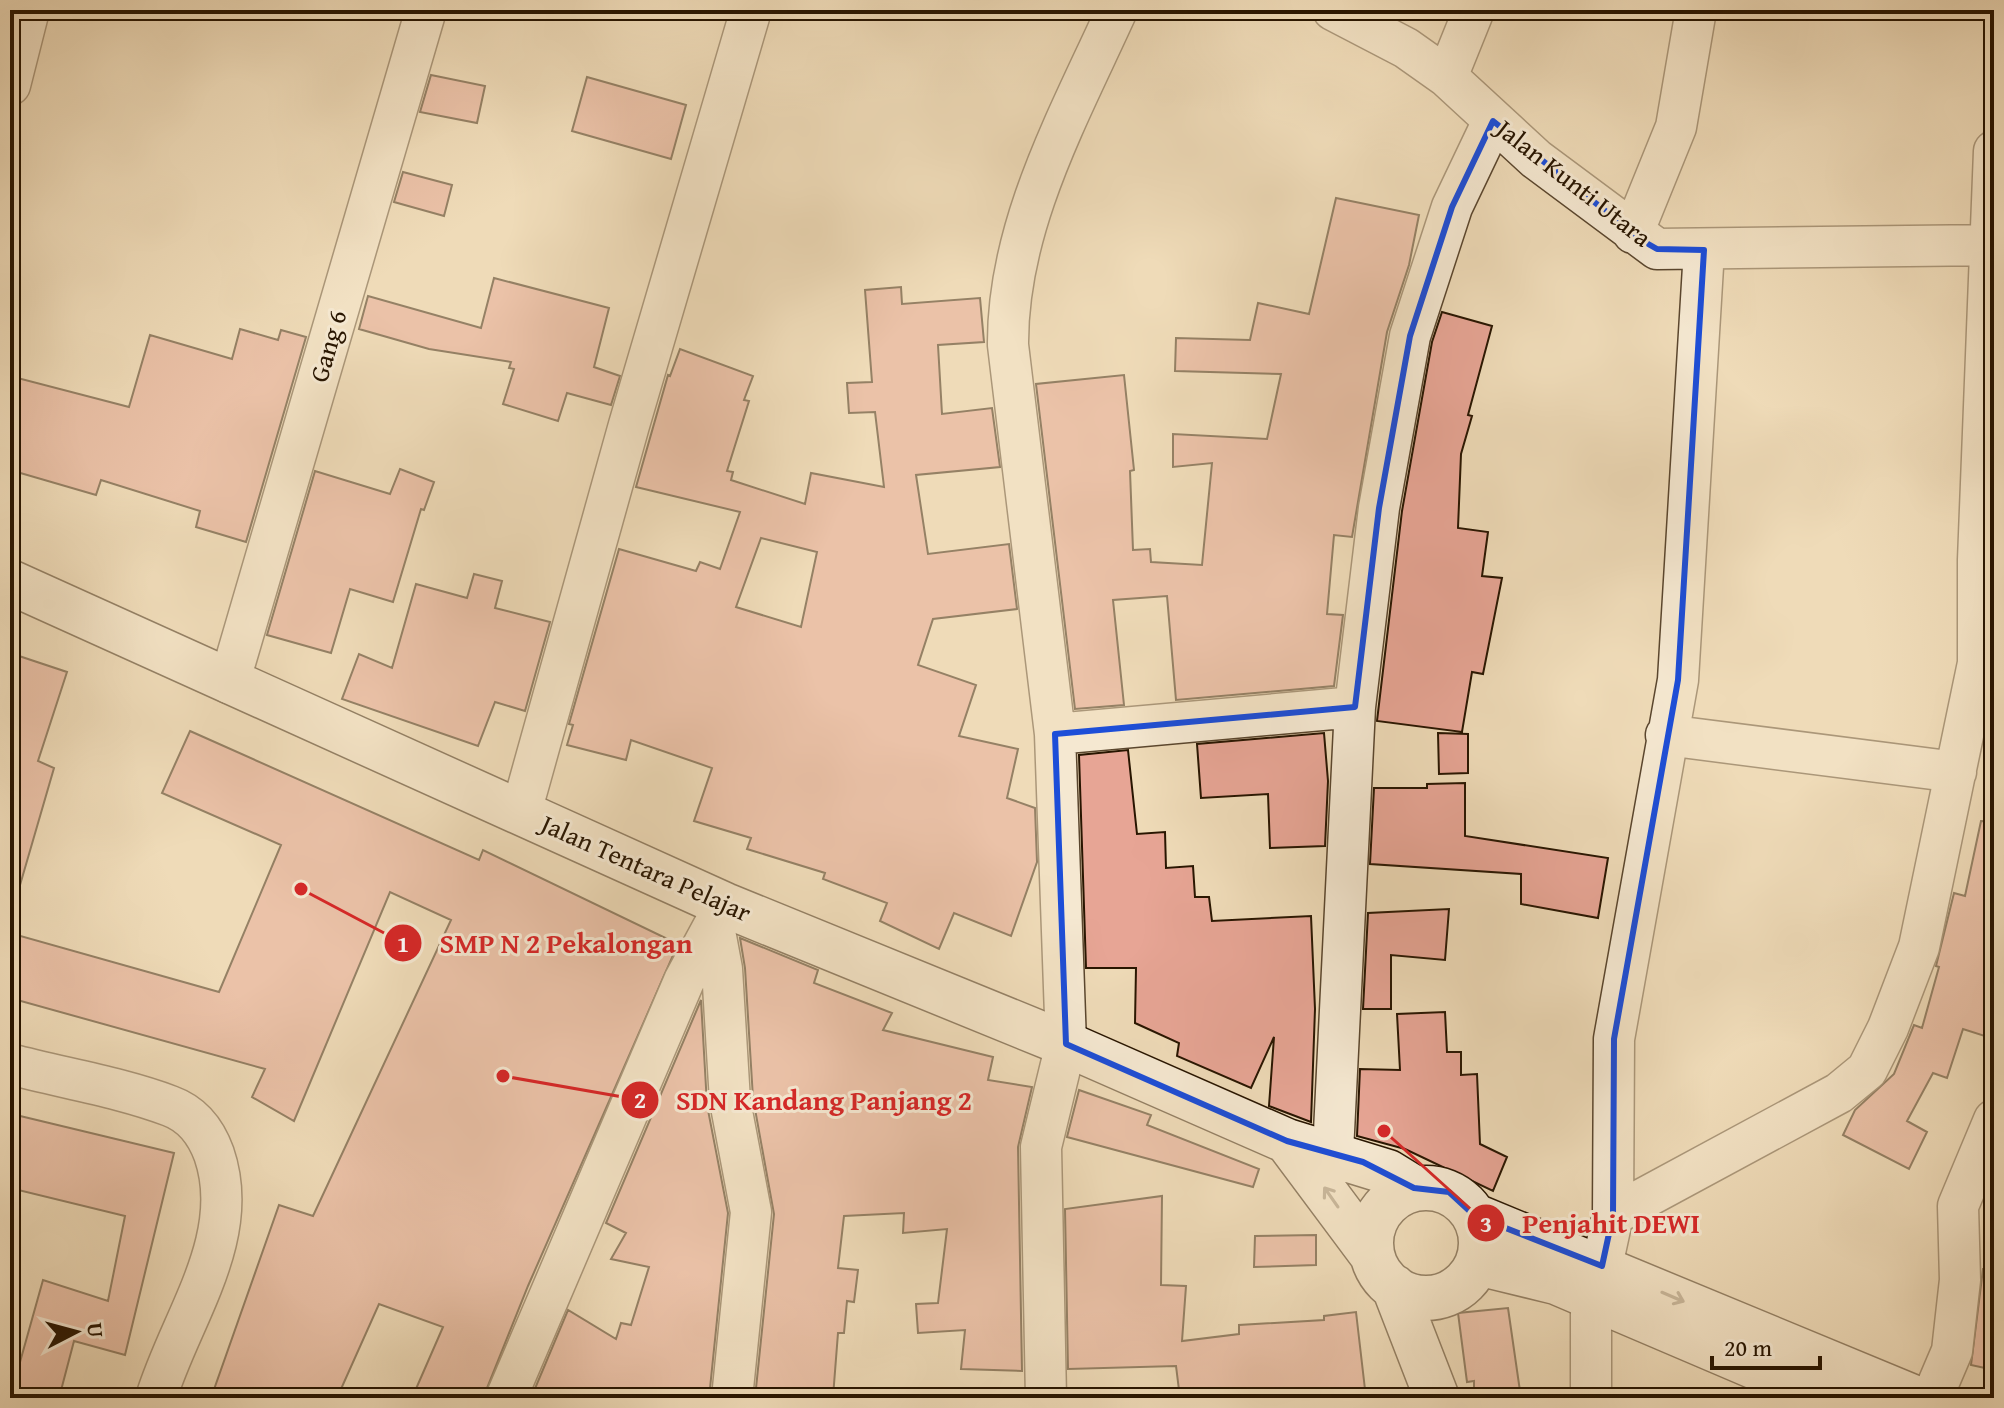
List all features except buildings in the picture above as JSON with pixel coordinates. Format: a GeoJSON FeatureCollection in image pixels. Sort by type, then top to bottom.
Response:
{"type":"FeatureCollection","features":[{"type":"Feature","properties":{"kind":"street"},"geometry":{"type":"LineString","coordinates":[[10,85],[29,10]]}},
{"type":"Feature","properties":{"kind":"street","name":"Gang 6"},"geometry":{"type":"LineString","coordinates":[[229,683],[426,10]]}},
{"type":"Feature","properties":{"kind":"street"},"geometry":{"type":"LineString","coordinates":[[521,812],[751,10]]}},
{"type":"Feature","properties":{"kind":"street"},"geometry":{"type":"LineString","coordinates":[[1046,1398],[1041,1147],[1066,1044],[1055,734],[1041,641],[1008,345],[1008,316],[1036,188],[1117,10]]}},
{"type":"Feature","properties":{"kind":"street","name":"Jalan Kunti Utara"},"geometry":{"type":"LineString","coordinates":[[1333,10],[1406,48],[1447,77],[1536,159],[1657,249],[1991,245]]}},
{"type":"Feature","properties":{"kind":"street"},"geometry":{"type":"LineString","coordinates":[[1447,77],[1474,10]]}},
{"type":"Feature","properties":{"kind":"street"},"geometry":{"type":"LineString","coordinates":[[1633,233],[1676,127],[1696,10]]}},
{"type":"Feature","properties":{"kind":"street"},"geometry":{"type":"LineString","coordinates":[[1333,1152],[1355,707],[1379,508],[1410,336],[1452,207],[1493,121]]}},
{"type":"Feature","properties":{"kind":"street"},"geometry":{"type":"LineString","coordinates":[[1613,1215],[1839,1093],[1867,1070],[1888,1028],[1919,947],[1978,663],[1994,151]]}},
{"type":"Feature","properties":{"kind":"street"},"geometry":{"type":"LineString","coordinates":[[1591,1398],[1583,1282],[1613,1215],[1614,1039],[1678,680],[1704,250]]}},
{"type":"Feature","properties":{"kind":"street","name":"Jalan Tentara Pelajar"},"geometry":{"type":"LineString","coordinates":[[10,582],[521,812],[719,916],[1066,1044],[1287,1141],[1333,1152],[1388,1172],[1414,1188]]}},
{"type":"Feature","properties":{"kind":"street"},"geometry":{"type":"LineString","coordinates":[[1055,734],[1355,707]]}},
{"type":"Feature","properties":{"kind":"street"},"geometry":{"type":"LineString","coordinates":[[1666,735],[1956,772]]}},
{"type":"Feature","properties":{"kind":"street"},"geometry":{"type":"LineString","coordinates":[[506,1398],[684,981],[719,916]]}},
{"type":"Feature","properties":{"kind":"street"},"geometry":{"type":"LineString","coordinates":[[719,916],[730,1101],[751,1212],[732,1398]]}},
{"type":"Feature","properties":{"kind":"street"},"geometry":{"type":"LineString","coordinates":[[10,1064],[173,1107],[201,1127],[211,1147],[222,1179],[222,1217],[212,1260],[156,1398]]}},
{"type":"Feature","properties":{"kind":"street"},"geometry":{"type":"LineString","coordinates":[[1932,1398],[1952,1351],[1960,1280],[1958,1206],[1994,1120]]}},
{"type":"Feature","properties":{"kind":"street","name":"Jalan Tentara Pelajar"},"geometry":{"type":"LineString","coordinates":[[1287,1141],[1383,1271],[1434,1391]]}},
{"type":"Feature","properties":{"kind":"street"},"geometry":{"type":"LineString","coordinates":[[1475,1216],[1481,1247],[1478,1263],[1468,1279],[1454,1291],[1437,1297],[1420,1298],[1383,1271],[1371,1238],[1383,1207],[1397,1195],[1414,1188],[1431,1187],[1449,1192],[1464,1202],[1475,1216],[1583,1282],[1760,1351],[1915,1398]]}},
{"type":"Feature","properties":{"kind":"street"},"geometry":{"type":"LineString","coordinates":[[1478,1263],[1583,1282]]}},
{"type":"Feature","properties":{"kind":"street"},"geometry":{"type":"LineString","coordinates":[[1434,1391],[1437,1297]]}},
{"type":"Feature","properties":{"kind":"street"},"geometry":{"type":"LineString","coordinates":[[1760,1351],[1828,1398]]}},
{"type":"Feature","properties":{"kind":"highlighted area"},"geometry":{"type":"Polygon","coordinates":[[[1493,121],[1643,241],[1657,249],[1704,250],[1678,680],[1614,1039],[1613,1215],[1602,1266],[1475,1216],[1449,1192],[1414,1188],[1363,1162],[1287,1141],[1066,1044],[1055,734],[1355,707],[1379,508],[1410,336],[1452,207],[1493,121]]]}},
{"type":"Feature","properties":{"kind":"place","name":"SMP N 2 Pekalongan"},"geometry":{"type":"Point","coordinates":[301,889]}},
{"type":"Feature","properties":{"kind":"place","name":"SDN Kandang Panjang 2"},"geometry":{"type":"Point","coordinates":[503,1076]}},
{"type":"Feature","properties":{"kind":"place","name":"Penjahit DEWI"},"geometry":{"type":"Point","coordinates":[1384,1131]}}]}
